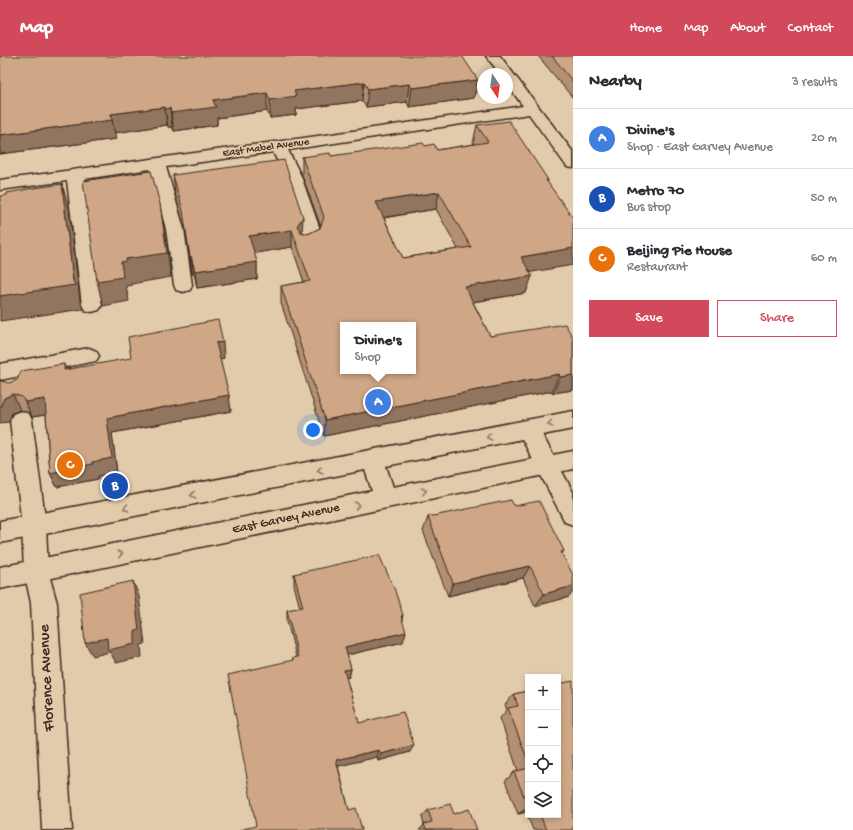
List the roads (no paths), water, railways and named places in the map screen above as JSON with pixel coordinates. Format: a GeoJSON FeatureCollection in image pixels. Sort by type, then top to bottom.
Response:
{"type":"FeatureCollection","features":[{"type":"Feature","properties":{"kind":"street"},"geometry":{"type":"LineString","coordinates":[[493,56],[502,68]]}},
{"type":"Feature","properties":{"kind":"street"},"geometry":{"type":"LineString","coordinates":[[513,82],[573,163]]}},
{"type":"Feature","properties":{"kind":"street","name":"East Mabel Avenue"},"geometry":{"type":"LineString","coordinates":[[0,185],[279,147],[532,108]]}},
{"type":"Feature","properties":{"kind":"street"},"geometry":{"type":"LineString","coordinates":[[279,147],[293,176],[313,235],[312,240],[307,244]]}},
{"type":"Feature","properties":{"kind":"street"},"geometry":{"type":"LineString","coordinates":[[157,163],[175,229],[182,285]]}},
{"type":"Feature","properties":{"kind":"street"},"geometry":{"type":"LineString","coordinates":[[75,175],[92,305]]}},
{"type":"Feature","properties":{"kind":"street"},"geometry":{"type":"LineString","coordinates":[[11,377],[89,356]]}},
{"type":"Feature","properties":{"kind":"street","name":"Florence Avenue"},"geometry":{"type":"LineString","coordinates":[[21,420],[34,526],[36,571],[44,603],[57,830]]}},
{"type":"Feature","properties":{"kind":"street"},"geometry":{"type":"LineString","coordinates":[[0,532],[573,420]]}},
{"type":"Feature","properties":{"kind":"street"},"geometry":{"type":"LineString","coordinates":[[528,429],[573,515]]}},
{"type":"Feature","properties":{"kind":"street"},"geometry":{"type":"LineString","coordinates":[[372,459],[386,499]]}},
{"type":"Feature","properties":{"kind":"street","name":"East Garvey Avenue"},"geometry":{"type":"LineString","coordinates":[[0,578],[573,460]]}},
{"type":"Feature","properties":{"kind":"place","name":"Divine's"},"geometry":{"type":"Point","coordinates":[378,402]}},
{"type":"Feature","properties":{"kind":"place","name":"Beijing Pie House"},"geometry":{"type":"Point","coordinates":[70,465]}},
{"type":"Feature","properties":{"kind":"place","name":"Metro 70"},"geometry":{"type":"Point","coordinates":[115,486]}}]}
